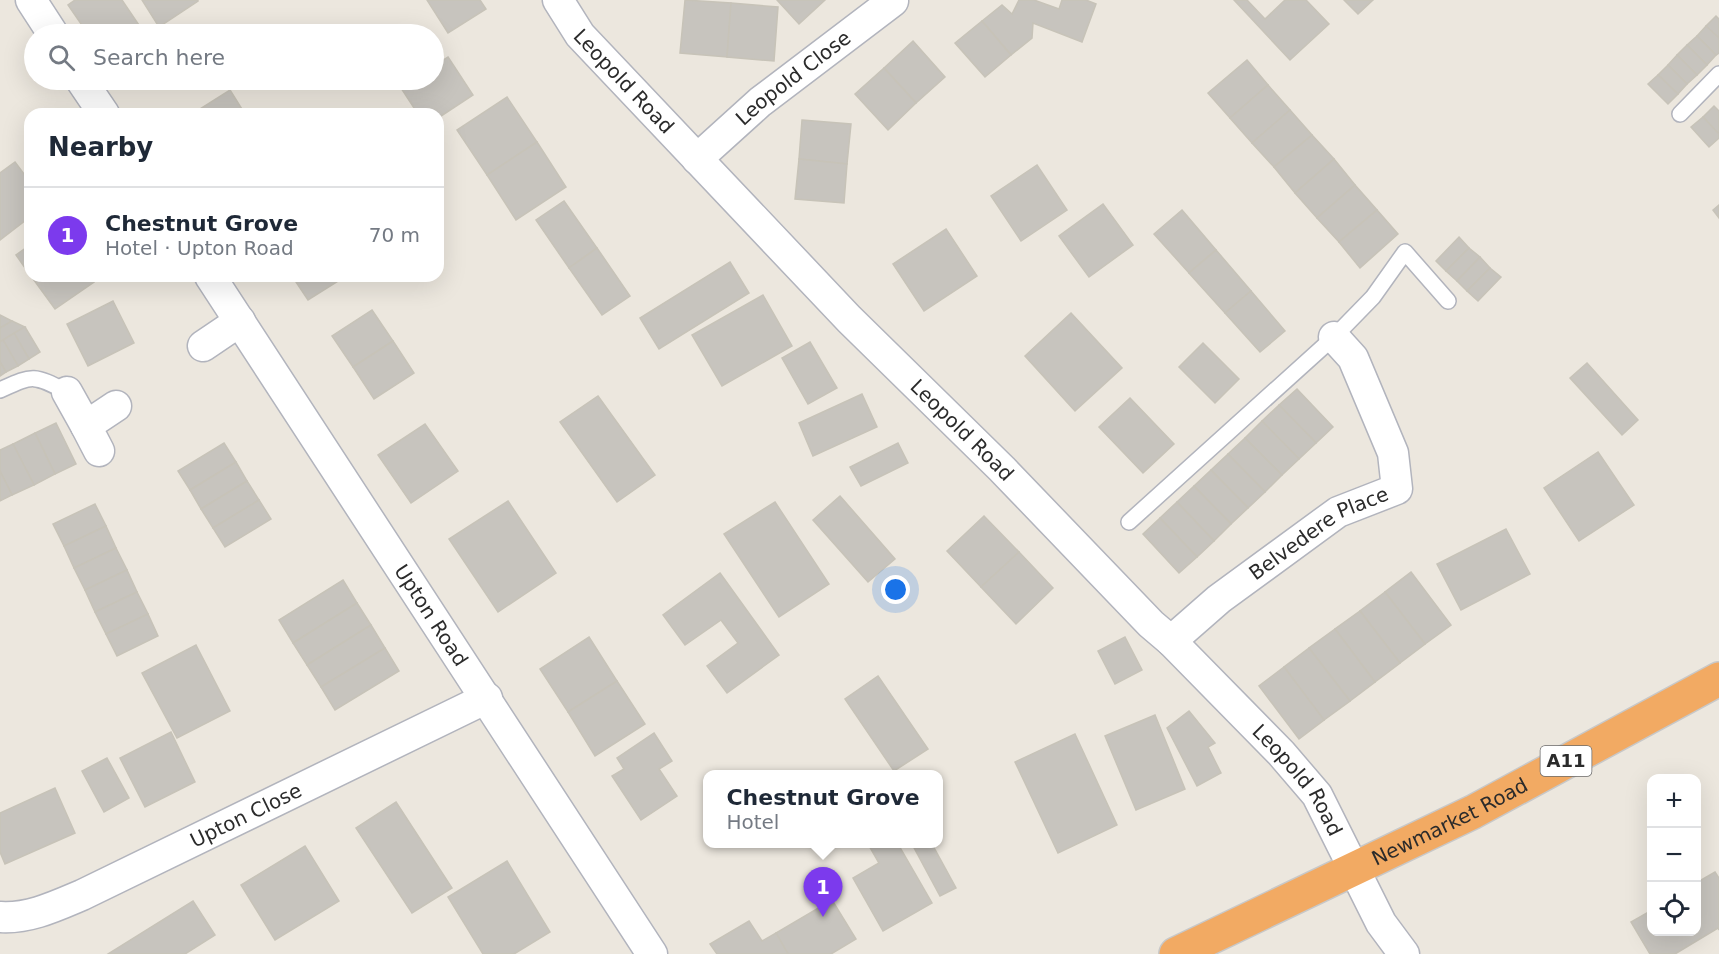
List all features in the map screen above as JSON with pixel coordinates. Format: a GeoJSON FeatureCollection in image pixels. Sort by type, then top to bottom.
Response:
{"type":"FeatureCollection","features":[{"type":"Feature","properties":{"kind":"highway","name":"Newmarket Road"},"geometry":{"type":"LineString","coordinates":[[1176,954],[1473,812],[1719,679]]}},
{"type":"Feature","properties":{"kind":"street"},"geometry":{"type":"LineString","coordinates":[[31,0],[47,24]]}},
{"type":"Feature","properties":{"kind":"street","name":"Leopold Road"},"geometry":{"type":"LineString","coordinates":[[558,0],[580,35],[849,319],[1002,469],[1150,624],[1171,641],[1281,753],[1317,795],[1381,923],[1404,954]]}},
{"type":"Feature","properties":{"kind":"street","name":"Leopold Close"},"geometry":{"type":"LineString","coordinates":[[697,159],[760,102],[893,1]]}},
{"type":"Feature","properties":{"kind":"street"},"geometry":{"type":"LineString","coordinates":[[88,90],[100,108]]}},
{"type":"Feature","properties":{"kind":"street","name":"Upton Road"},"geometry":{"type":"LineString","coordinates":[[214,282],[652,954]]}},
{"type":"Feature","properties":{"kind":"street"},"geometry":{"type":"LineString","coordinates":[[203,346],[240,321]]}},
{"type":"Feature","properties":{"kind":"street","name":"Belvedere Place"},"geometry":{"type":"LineString","coordinates":[[1171,641],[1218,598],[1338,512],[1397,489],[1393,453],[1353,358],[1334,337]]}},
{"type":"Feature","properties":{"kind":"street"},"geometry":{"type":"LineString","coordinates":[[67,392],[92,439],[116,406]]}},
{"type":"Feature","properties":{"kind":"street","name":"Upton Close"},"geometry":{"type":"LineString","coordinates":[[0,918],[41,912],[82,895],[487,698]]}},
{"type":"Feature","properties":{"kind":"lane"},"geometry":{"type":"LineString","coordinates":[[1680,114],[1719,74]]}},
{"type":"Feature","properties":{"kind":"lane"},"geometry":{"type":"LineString","coordinates":[[1129,522],[1334,337],[1373,297],[1405,252],[1449,301]]}},
{"type":"Feature","properties":{"kind":"lane"},"geometry":{"type":"LineString","coordinates":[[0,390],[29,377],[48,382],[67,392]]}},
{"type":"Feature","properties":{"kind":"building"},"geometry":{"type":"Polygon","coordinates":[[[75,0],[122,0],[138,24],[81,24],[68,5],[75,0]]]}},
{"type":"Feature","properties":{"kind":"building"},"geometry":{"type":"Polygon","coordinates":[[[142,0],[198,0],[164,24],[157,24],[142,0]]]}},
{"type":"Feature","properties":{"kind":"building"},"geometry":{"type":"Polygon","coordinates":[[[427,0],[480,0],[486,9],[448,33],[427,0]]]}},
{"type":"Feature","properties":{"kind":"building"},"geometry":{"type":"Polygon","coordinates":[[[685,0],[731,3],[727,57],[680,53],[685,0]]]}},
{"type":"Feature","properties":{"kind":"building"},"geometry":{"type":"Polygon","coordinates":[[[777,0],[825,0],[799,24],[777,0]]]}},
{"type":"Feature","properties":{"kind":"building"},"geometry":{"type":"Polygon","coordinates":[[[1019,0],[1034,0],[1059,9],[1062,0],[1086,0],[1096,4],[1082,42],[1033,23],[1032,38],[1011,55],[982,21],[1002,5],[1012,14],[1019,0]]]}},
{"type":"Feature","properties":{"kind":"building"},"geometry":{"type":"Polygon","coordinates":[[[1234,0],[1247,0],[1265,19],[1285,0],[1306,0],[1329,24],[1290,60],[1234,0]]]}},
{"type":"Feature","properties":{"kind":"building"},"geometry":{"type":"Polygon","coordinates":[[[1344,0],[1373,0],[1358,14],[1344,0]]]}},
{"type":"Feature","properties":{"kind":"building"},"geometry":{"type":"Polygon","coordinates":[[[731,3],[778,7],[774,61],[727,57],[731,3]]]}},
{"type":"Feature","properties":{"kind":"building"},"geometry":{"type":"Polygon","coordinates":[[[1716,16],[1719,19],[1719,38],[1706,26],[1716,16]]]}},
{"type":"Feature","properties":{"kind":"building"},"geometry":{"type":"Polygon","coordinates":[[[982,21],[1011,55],[985,77],[955,43],[982,21]]]}},
{"type":"Feature","properties":{"kind":"building"},"geometry":{"type":"Polygon","coordinates":[[[1706,26],[1719,38],[1719,53],[1716,55],[1697,36],[1706,26]]]}},
{"type":"Feature","properties":{"kind":"building"},"geometry":{"type":"Polygon","coordinates":[[[1697,36],[1716,55],[1707,65],[1687,45],[1697,36]]]}},
{"type":"Feature","properties":{"kind":"building"},"geometry":{"type":"Polygon","coordinates":[[[913,41],[945,77],[916,103],[884,68],[913,41]]]}},
{"type":"Feature","properties":{"kind":"building"},"geometry":{"type":"Polygon","coordinates":[[[1687,45],[1707,65],[1697,75],[1677,55],[1687,45]]]}},
{"type":"Feature","properties":{"kind":"building"},"geometry":{"type":"Polygon","coordinates":[[[1677,55],[1697,75],[1687,84],[1668,65],[1677,55]]]}},
{"type":"Feature","properties":{"kind":"building"},"geometry":{"type":"Polygon","coordinates":[[[448,57],[473,95],[444,114],[444,108],[414,108],[402,90],[444,90],[444,60],[448,57]]]}},
{"type":"Feature","properties":{"kind":"building"},"geometry":{"type":"Polygon","coordinates":[[[1247,60],[1268,85],[1230,118],[1208,93],[1247,60]]]}},
{"type":"Feature","properties":{"kind":"building"},"geometry":{"type":"Polygon","coordinates":[[[1668,65],[1687,84],[1678,94],[1658,75],[1668,65]]]}},
{"type":"Feature","properties":{"kind":"building"},"geometry":{"type":"Polygon","coordinates":[[[884,68],[916,103],[888,130],[855,94],[884,68]]]}},
{"type":"Feature","properties":{"kind":"building"},"geometry":{"type":"Polygon","coordinates":[[[1658,75],[1678,94],[1668,104],[1648,84],[1658,75]]]}},
{"type":"Feature","properties":{"kind":"building"},"geometry":{"type":"Polygon","coordinates":[[[1268,85],[1290,110],[1252,143],[1230,118],[1268,85]]]}},
{"type":"Feature","properties":{"kind":"building"},"geometry":{"type":"Polygon","coordinates":[[[230,90],[241,108],[202,108],[230,90]]]}},
{"type":"Feature","properties":{"kind":"building"},"geometry":{"type":"Polygon","coordinates":[[[507,97],[537,142],[487,175],[457,130],[507,97]]]}},
{"type":"Feature","properties":{"kind":"building"},"geometry":{"type":"Polygon","coordinates":[[[1714,106],[1719,111],[1719,134],[1703,117],[1714,106]]]}},
{"type":"Feature","properties":{"kind":"building"},"geometry":{"type":"Polygon","coordinates":[[[1290,110],[1312,135],[1274,167],[1252,143],[1290,110]]]}},
{"type":"Feature","properties":{"kind":"building"},"geometry":{"type":"Polygon","coordinates":[[[1703,117],[1719,134],[1719,138],[1709,147],[1691,127],[1703,117]]]}},
{"type":"Feature","properties":{"kind":"building"},"geometry":{"type":"Polygon","coordinates":[[[802,120],[851,124],[847,164],[799,159],[802,120]]]}},
{"type":"Feature","properties":{"kind":"building"},"geometry":{"type":"Polygon","coordinates":[[[1312,135],[1334,159],[1295,193],[1274,167],[1312,135]]]}},
{"type":"Feature","properties":{"kind":"building"},"geometry":{"type":"Polygon","coordinates":[[[537,142],[566,187],[516,220],[487,175],[537,142]]]}},
{"type":"Feature","properties":{"kind":"building"},"geometry":{"type":"Polygon","coordinates":[[[799,159],[847,164],[844,203],[795,199],[799,159]]]}},
{"type":"Feature","properties":{"kind":"building"},"geometry":{"type":"Polygon","coordinates":[[[1334,159],[1355,185],[1317,218],[1295,193],[1334,159]]]}},
{"type":"Feature","properties":{"kind":"building"},"geometry":{"type":"Polygon","coordinates":[[[15,162],[24,174],[24,222],[0,240],[0,173],[15,162]]]}},
{"type":"Feature","properties":{"kind":"building"},"geometry":{"type":"Polygon","coordinates":[[[1037,165],[1067,210],[1021,241],[991,196],[1037,165]]]}},
{"type":"Feature","properties":{"kind":"building"},"geometry":{"type":"Polygon","coordinates":[[[1355,185],[1377,210],[1339,242],[1317,218],[1355,185]]]}},
{"type":"Feature","properties":{"kind":"building"},"geometry":{"type":"Polygon","coordinates":[[[564,201],[597,248],[569,268],[536,220],[564,201]]]}},
{"type":"Feature","properties":{"kind":"building"},"geometry":{"type":"Polygon","coordinates":[[[1103,204],[1133,245],[1089,277],[1059,236],[1103,204]]]}},
{"type":"Feature","properties":{"kind":"building"},"geometry":{"type":"Polygon","coordinates":[[[1719,205],[1719,218],[1713,210],[1719,205]]]}},
{"type":"Feature","properties":{"kind":"building"},"geometry":{"type":"Polygon","coordinates":[[[1182,210],[1216,250],[1189,273],[1154,234],[1182,210]]]}},
{"type":"Feature","properties":{"kind":"building"},"geometry":{"type":"Polygon","coordinates":[[[1377,210],[1398,234],[1360,268],[1339,242],[1377,210]]]}},
{"type":"Feature","properties":{"kind":"building"},"geometry":{"type":"Polygon","coordinates":[[[946,229],[977,276],[924,311],[893,264],[946,229]]]}},
{"type":"Feature","properties":{"kind":"building"},"geometry":{"type":"Polygon","coordinates":[[[1459,237],[1469,248],[1446,271],[1436,261],[1459,237]]]}},
{"type":"Feature","properties":{"kind":"building"},"geometry":{"type":"Polygon","coordinates":[[[597,248],[630,296],[602,315],[569,268],[597,248]]]}},
{"type":"Feature","properties":{"kind":"building"},"geometry":{"type":"Polygon","coordinates":[[[1469,248],[1480,257],[1457,281],[1446,271],[1469,248]]]}},
{"type":"Feature","properties":{"kind":"building"},"geometry":{"type":"Polygon","coordinates":[[[24,249],[24,266],[16,255],[24,249]]]}},
{"type":"Feature","properties":{"kind":"building"},"geometry":{"type":"Polygon","coordinates":[[[1216,250],[1251,291],[1225,313],[1189,273],[1216,250]]]}},
{"type":"Feature","properties":{"kind":"building"},"geometry":{"type":"Polygon","coordinates":[[[1480,257],[1490,268],[1467,291],[1457,281],[1480,257]]]}},
{"type":"Feature","properties":{"kind":"building"},"geometry":{"type":"Polygon","coordinates":[[[730,262],[749,293],[659,349],[640,318],[730,262]]]}},
{"type":"Feature","properties":{"kind":"building"},"geometry":{"type":"Polygon","coordinates":[[[1490,268],[1501,277],[1478,301],[1467,291],[1490,268]]]}},
{"type":"Feature","properties":{"kind":"building"},"geometry":{"type":"Polygon","coordinates":[[[35,282],[94,282],[55,309],[35,282]]]}},
{"type":"Feature","properties":{"kind":"building"},"geometry":{"type":"Polygon","coordinates":[[[296,282],[337,282],[308,300],[296,282]]]}},
{"type":"Feature","properties":{"kind":"building"},"geometry":{"type":"Polygon","coordinates":[[[1251,291],[1285,331],[1260,352],[1225,313],[1251,291]]]}},
{"type":"Feature","properties":{"kind":"building"},"geometry":{"type":"Polygon","coordinates":[[[763,295],[792,346],[722,386],[692,335],[763,295]]]}},
{"type":"Feature","properties":{"kind":"building"},"geometry":{"type":"Polygon","coordinates":[[[113,301],[134,343],[88,366],[67,324],[113,301]]]}},
{"type":"Feature","properties":{"kind":"building"},"geometry":{"type":"Polygon","coordinates":[[[372,310],[393,341],[353,367],[332,336],[372,310]]]}},
{"type":"Feature","properties":{"kind":"building"},"geometry":{"type":"Polygon","coordinates":[[[1071,313],[1122,368],[1075,411],[1025,356],[1071,313]]]}},
{"type":"Feature","properties":{"kind":"building"},"geometry":{"type":"Polygon","coordinates":[[[0,315],[12,321],[0,328],[0,315]]]}},
{"type":"Feature","properties":{"kind":"building"},"geometry":{"type":"Polygon","coordinates":[[[12,321],[25,327],[0,342],[0,328],[12,321]]]}},
{"type":"Feature","properties":{"kind":"building"},"geometry":{"type":"Polygon","coordinates":[[[25,327],[40,352],[29,359],[14,333],[25,327]]]}},
{"type":"Feature","properties":{"kind":"building"},"geometry":{"type":"Polygon","coordinates":[[[14,333],[29,359],[18,366],[3,340],[14,333]]]}},
{"type":"Feature","properties":{"kind":"building"},"geometry":{"type":"Polygon","coordinates":[[[3,340],[18,366],[6,372],[0,362],[0,342],[3,340]]]}},
{"type":"Feature","properties":{"kind":"building"},"geometry":{"type":"Polygon","coordinates":[[[393,341],[414,373],[374,399],[353,367],[393,341]]]}},
{"type":"Feature","properties":{"kind":"building"},"geometry":{"type":"Polygon","coordinates":[[[810,342],[837,388],[808,404],[782,358],[810,342]]]}},
{"type":"Feature","properties":{"kind":"building"},"geometry":{"type":"Polygon","coordinates":[[[1203,343],[1239,379],[1215,403],[1179,367],[1203,343]]]}},
{"type":"Feature","properties":{"kind":"building"},"geometry":{"type":"Polygon","coordinates":[[[0,362],[6,372],[0,376],[0,362]]]}},
{"type":"Feature","properties":{"kind":"building"},"geometry":{"type":"Polygon","coordinates":[[[1587,363],[1638,420],[1622,435],[1570,378],[1587,363]]]}},
{"type":"Feature","properties":{"kind":"building"},"geometry":{"type":"Polygon","coordinates":[[[1297,389],[1333,427],[1316,443],[1279,405],[1297,389]]]}},
{"type":"Feature","properties":{"kind":"building"},"geometry":{"type":"Polygon","coordinates":[[[862,394],[877,427],[813,456],[799,423],[862,394]]]}},
{"type":"Feature","properties":{"kind":"building"},"geometry":{"type":"Polygon","coordinates":[[[598,396],[655,475],[617,502],[560,422],[598,396]]]}},
{"type":"Feature","properties":{"kind":"building"},"geometry":{"type":"Polygon","coordinates":[[[1130,398],[1174,444],[1143,473],[1099,427],[1130,398]]]}},
{"type":"Feature","properties":{"kind":"building"},"geometry":{"type":"Polygon","coordinates":[[[1279,405],[1316,443],[1299,459],[1262,421],[1279,405]]]}},
{"type":"Feature","properties":{"kind":"building"},"geometry":{"type":"Polygon","coordinates":[[[1262,421],[1299,459],[1282,475],[1245,438],[1262,421]]]}},
{"type":"Feature","properties":{"kind":"building"},"geometry":{"type":"Polygon","coordinates":[[[56,423],[76,464],[55,474],[35,433],[56,423]]]}},
{"type":"Feature","properties":{"kind":"building"},"geometry":{"type":"Polygon","coordinates":[[[425,424],[458,471],[411,503],[378,455],[425,424]]]}},
{"type":"Feature","properties":{"kind":"building"},"geometry":{"type":"Polygon","coordinates":[[[35,433],[55,474],[34,485],[13,444],[35,433]]]}},
{"type":"Feature","properties":{"kind":"building"},"geometry":{"type":"Polygon","coordinates":[[[1245,438],[1282,475],[1265,492],[1228,454],[1245,438]]]}},
{"type":"Feature","properties":{"kind":"building"},"geometry":{"type":"Polygon","coordinates":[[[224,443],[236,462],[190,490],[178,471],[224,443]]]}},
{"type":"Feature","properties":{"kind":"building"},"geometry":{"type":"Polygon","coordinates":[[[898,443],[908,463],[861,486],[850,467],[898,443]]]}},
{"type":"Feature","properties":{"kind":"building"},"geometry":{"type":"Polygon","coordinates":[[[13,444],[34,485],[12,495],[0,471],[0,450],[13,444]]]}},
{"type":"Feature","properties":{"kind":"building"},"geometry":{"type":"Polygon","coordinates":[[[1598,452],[1634,505],[1579,541],[1544,488],[1598,452]]]}},
{"type":"Feature","properties":{"kind":"building"},"geometry":{"type":"Polygon","coordinates":[[[1228,454],[1265,492],[1248,508],[1211,470],[1228,454]]]}},
{"type":"Feature","properties":{"kind":"building"},"geometry":{"type":"Polygon","coordinates":[[[236,462],[247,481],[201,509],[190,490],[236,462]]]}},
{"type":"Feature","properties":{"kind":"building"},"geometry":{"type":"Polygon","coordinates":[[[1211,470],[1248,508],[1231,524],[1194,486],[1211,470]]]}},
{"type":"Feature","properties":{"kind":"building"},"geometry":{"type":"Polygon","coordinates":[[[0,471],[12,495],[0,501],[0,471]]]}},
{"type":"Feature","properties":{"kind":"building"},"geometry":{"type":"Polygon","coordinates":[[[247,481],[259,500],[213,528],[201,509],[247,481]]]}},
{"type":"Feature","properties":{"kind":"building"},"geometry":{"type":"Polygon","coordinates":[[[1194,486],[1231,524],[1214,541],[1177,502],[1194,486]]]}},
{"type":"Feature","properties":{"kind":"building"},"geometry":{"type":"Polygon","coordinates":[[[840,496],[895,559],[868,582],[813,520],[840,496]]]}},
{"type":"Feature","properties":{"kind":"building"},"geometry":{"type":"Polygon","coordinates":[[[259,500],[271,519],[225,547],[213,528],[259,500]]]}},
{"type":"Feature","properties":{"kind":"building"},"geometry":{"type":"Polygon","coordinates":[[[508,501],[556,573],[498,612],[449,539],[508,501]]]}},
{"type":"Feature","properties":{"kind":"building"},"geometry":{"type":"Polygon","coordinates":[[[775,502],[829,584],[779,617],[724,534],[775,502]]]}},
{"type":"Feature","properties":{"kind":"building"},"geometry":{"type":"Polygon","coordinates":[[[1177,502],[1214,541],[1197,557],[1160,518],[1177,502]]]}},
{"type":"Feature","properties":{"kind":"building"},"geometry":{"type":"Polygon","coordinates":[[[95,504],[106,526],[64,546],[53,524],[95,504]]]}},
{"type":"Feature","properties":{"kind":"building"},"geometry":{"type":"Polygon","coordinates":[[[984,516],[1019,552],[981,587],[947,551],[984,516]]]}},
{"type":"Feature","properties":{"kind":"building"},"geometry":{"type":"Polygon","coordinates":[[[1160,518],[1197,557],[1179,573],[1143,534],[1160,518]]]}},
{"type":"Feature","properties":{"kind":"building"},"geometry":{"type":"Polygon","coordinates":[[[106,526],[116,548],[74,568],[64,546],[106,526]]]}},
{"type":"Feature","properties":{"kind":"building"},"geometry":{"type":"Polygon","coordinates":[[[1506,529],[1530,574],[1461,610],[1437,564],[1506,529]]]}},
{"type":"Feature","properties":{"kind":"building"},"geometry":{"type":"Polygon","coordinates":[[[116,548],[127,570],[85,590],[74,568],[116,548]]]}},
{"type":"Feature","properties":{"kind":"building"},"geometry":{"type":"Polygon","coordinates":[[[1019,552],[1053,588],[1016,624],[981,587],[1019,552]]]}},
{"type":"Feature","properties":{"kind":"building"},"geometry":{"type":"Polygon","coordinates":[[[127,570],[137,592],[95,612],[85,590],[127,570]]]}},
{"type":"Feature","properties":{"kind":"building"},"geometry":{"type":"Polygon","coordinates":[[[1411,572],[1451,625],[1425,644],[1385,592],[1411,572]]]}},
{"type":"Feature","properties":{"kind":"building"},"geometry":{"type":"Polygon","coordinates":[[[720,573],[779,655],[727,693],[707,666],[738,643],[721,620],[685,645],[663,615],[720,573]]]}},
{"type":"Feature","properties":{"kind":"building"},"geometry":{"type":"Polygon","coordinates":[[[343,580],[357,603],[293,643],[279,620],[343,580]]]}},
{"type":"Feature","properties":{"kind":"building"},"geometry":{"type":"Polygon","coordinates":[[[137,592],[148,614],[106,634],[95,612],[137,592]]]}},
{"type":"Feature","properties":{"kind":"building"},"geometry":{"type":"Polygon","coordinates":[[[1385,592],[1425,644],[1400,663],[1360,611],[1385,592]]]}},
{"type":"Feature","properties":{"kind":"building"},"geometry":{"type":"Polygon","coordinates":[[[357,603],[371,625],[307,665],[293,643],[357,603]]]}},
{"type":"Feature","properties":{"kind":"building"},"geometry":{"type":"Polygon","coordinates":[[[1360,611],[1400,663],[1375,682],[1335,629],[1360,611]]]}},
{"type":"Feature","properties":{"kind":"building"},"geometry":{"type":"Polygon","coordinates":[[[148,614],[158,636],[117,656],[106,634],[148,614]]]}},
{"type":"Feature","properties":{"kind":"building"},"geometry":{"type":"Polygon","coordinates":[[[371,625],[385,648],[321,687],[307,665],[371,625]]]}},
{"type":"Feature","properties":{"kind":"building"},"geometry":{"type":"Polygon","coordinates":[[[1335,629],[1375,682],[1350,701],[1309,648],[1335,629]]]}},
{"type":"Feature","properties":{"kind":"building"},"geometry":{"type":"Polygon","coordinates":[[[589,637],[617,681],[568,712],[540,669],[589,637]]]}},
{"type":"Feature","properties":{"kind":"building"},"geometry":{"type":"Polygon","coordinates":[[[1125,637],[1142,670],[1115,684],[1098,651],[1125,637]]]}},
{"type":"Feature","properties":{"kind":"building"},"geometry":{"type":"Polygon","coordinates":[[[196,645],[230,711],[177,738],[142,673],[196,645]]]}},
{"type":"Feature","properties":{"kind":"building"},"geometry":{"type":"Polygon","coordinates":[[[385,648],[399,671],[335,710],[321,687],[385,648]]]}},
{"type":"Feature","properties":{"kind":"building"},"geometry":{"type":"Polygon","coordinates":[[[1309,648],[1350,701],[1324,720],[1284,667],[1309,648]]]}},
{"type":"Feature","properties":{"kind":"building"},"geometry":{"type":"Polygon","coordinates":[[[1284,667],[1324,720],[1299,739],[1259,686],[1284,667]]]}},
{"type":"Feature","properties":{"kind":"building"},"geometry":{"type":"Polygon","coordinates":[[[878,676],[928,749],[893,770],[845,699],[878,676]]]}},
{"type":"Feature","properties":{"kind":"building"},"geometry":{"type":"Polygon","coordinates":[[[617,681],[645,724],[595,756],[568,712],[617,681]]]}},
{"type":"Feature","properties":{"kind":"building"},"geometry":{"type":"Polygon","coordinates":[[[1189,711],[1215,743],[1208,747],[1221,773],[1197,786],[1167,728],[1189,711]]]}},
{"type":"Feature","properties":{"kind":"building"},"geometry":{"type":"Polygon","coordinates":[[[1155,715],[1185,789],[1136,810],[1105,736],[1155,715]]]}},
{"type":"Feature","properties":{"kind":"building"},"geometry":{"type":"Polygon","coordinates":[[[171,732],[195,782],[145,807],[120,758],[171,732]]]}},
{"type":"Feature","properties":{"kind":"building"},"geometry":{"type":"Polygon","coordinates":[[[654,733],[672,761],[659,769],[677,796],[641,820],[612,776],[624,769],[617,758],[654,733]]]}},
{"type":"Feature","properties":{"kind":"building"},"geometry":{"type":"Polygon","coordinates":[[[1075,734],[1117,825],[1058,853],[1015,762],[1075,734]]]}},
{"type":"Feature","properties":{"kind":"building"},"geometry":{"type":"Polygon","coordinates":[[[107,758],[129,798],[104,812],[82,771],[107,758]]]}},
{"type":"Feature","properties":{"kind":"building"},"geometry":{"type":"Polygon","coordinates":[[[55,788],[75,833],[5,864],[0,852],[0,813],[55,788]]]}},
{"type":"Feature","properties":{"kind":"building"},"geometry":{"type":"Polygon","coordinates":[[[396,802],[452,888],[412,913],[356,828],[396,802]]]}},
{"type":"Feature","properties":{"kind":"building"},"geometry":{"type":"Polygon","coordinates":[[[305,846],[339,901],[275,940],[241,885],[305,846]]]}},
{"type":"Feature","properties":{"kind":"building"},"geometry":{"type":"Polygon","coordinates":[[[870,848],[900,848],[932,903],[883,931],[853,878],[879,863],[870,848]]]}},
{"type":"Feature","properties":{"kind":"building"},"geometry":{"type":"Polygon","coordinates":[[[914,848],[934,848],[956,888],[940,896],[914,848]]]}},
{"type":"Feature","properties":{"kind":"building"},"geometry":{"type":"Polygon","coordinates":[[[507,861],[550,932],[514,954],[483,954],[448,897],[507,861]]]}},
{"type":"Feature","properties":{"kind":"building"},"geometry":{"type":"Polygon","coordinates":[[[1715,872],[1719,878],[1719,930],[1718,928],[1675,954],[1650,954],[1631,922],[1647,913],[1647,936],[1701,936],[1701,880],[1715,872]]]}},
{"type":"Feature","properties":{"kind":"building"},"geometry":{"type":"Polygon","coordinates":[[[832,900],[856,939],[831,954],[788,954],[776,933],[832,900]]]}},
{"type":"Feature","properties":{"kind":"building"},"geometry":{"type":"Polygon","coordinates":[[[193,901],[215,935],[185,954],[108,954],[193,901]]]}},
{"type":"Feature","properties":{"kind":"building"},"geometry":{"type":"Polygon","coordinates":[[[749,921],[762,941],[776,933],[788,954],[717,954],[710,944],[749,921]]]}},
{"type":"Feature","properties":{"kind":"place","name":"Chestnut Grove"},"geometry":{"type":"Point","coordinates":[823,917]}}]}
